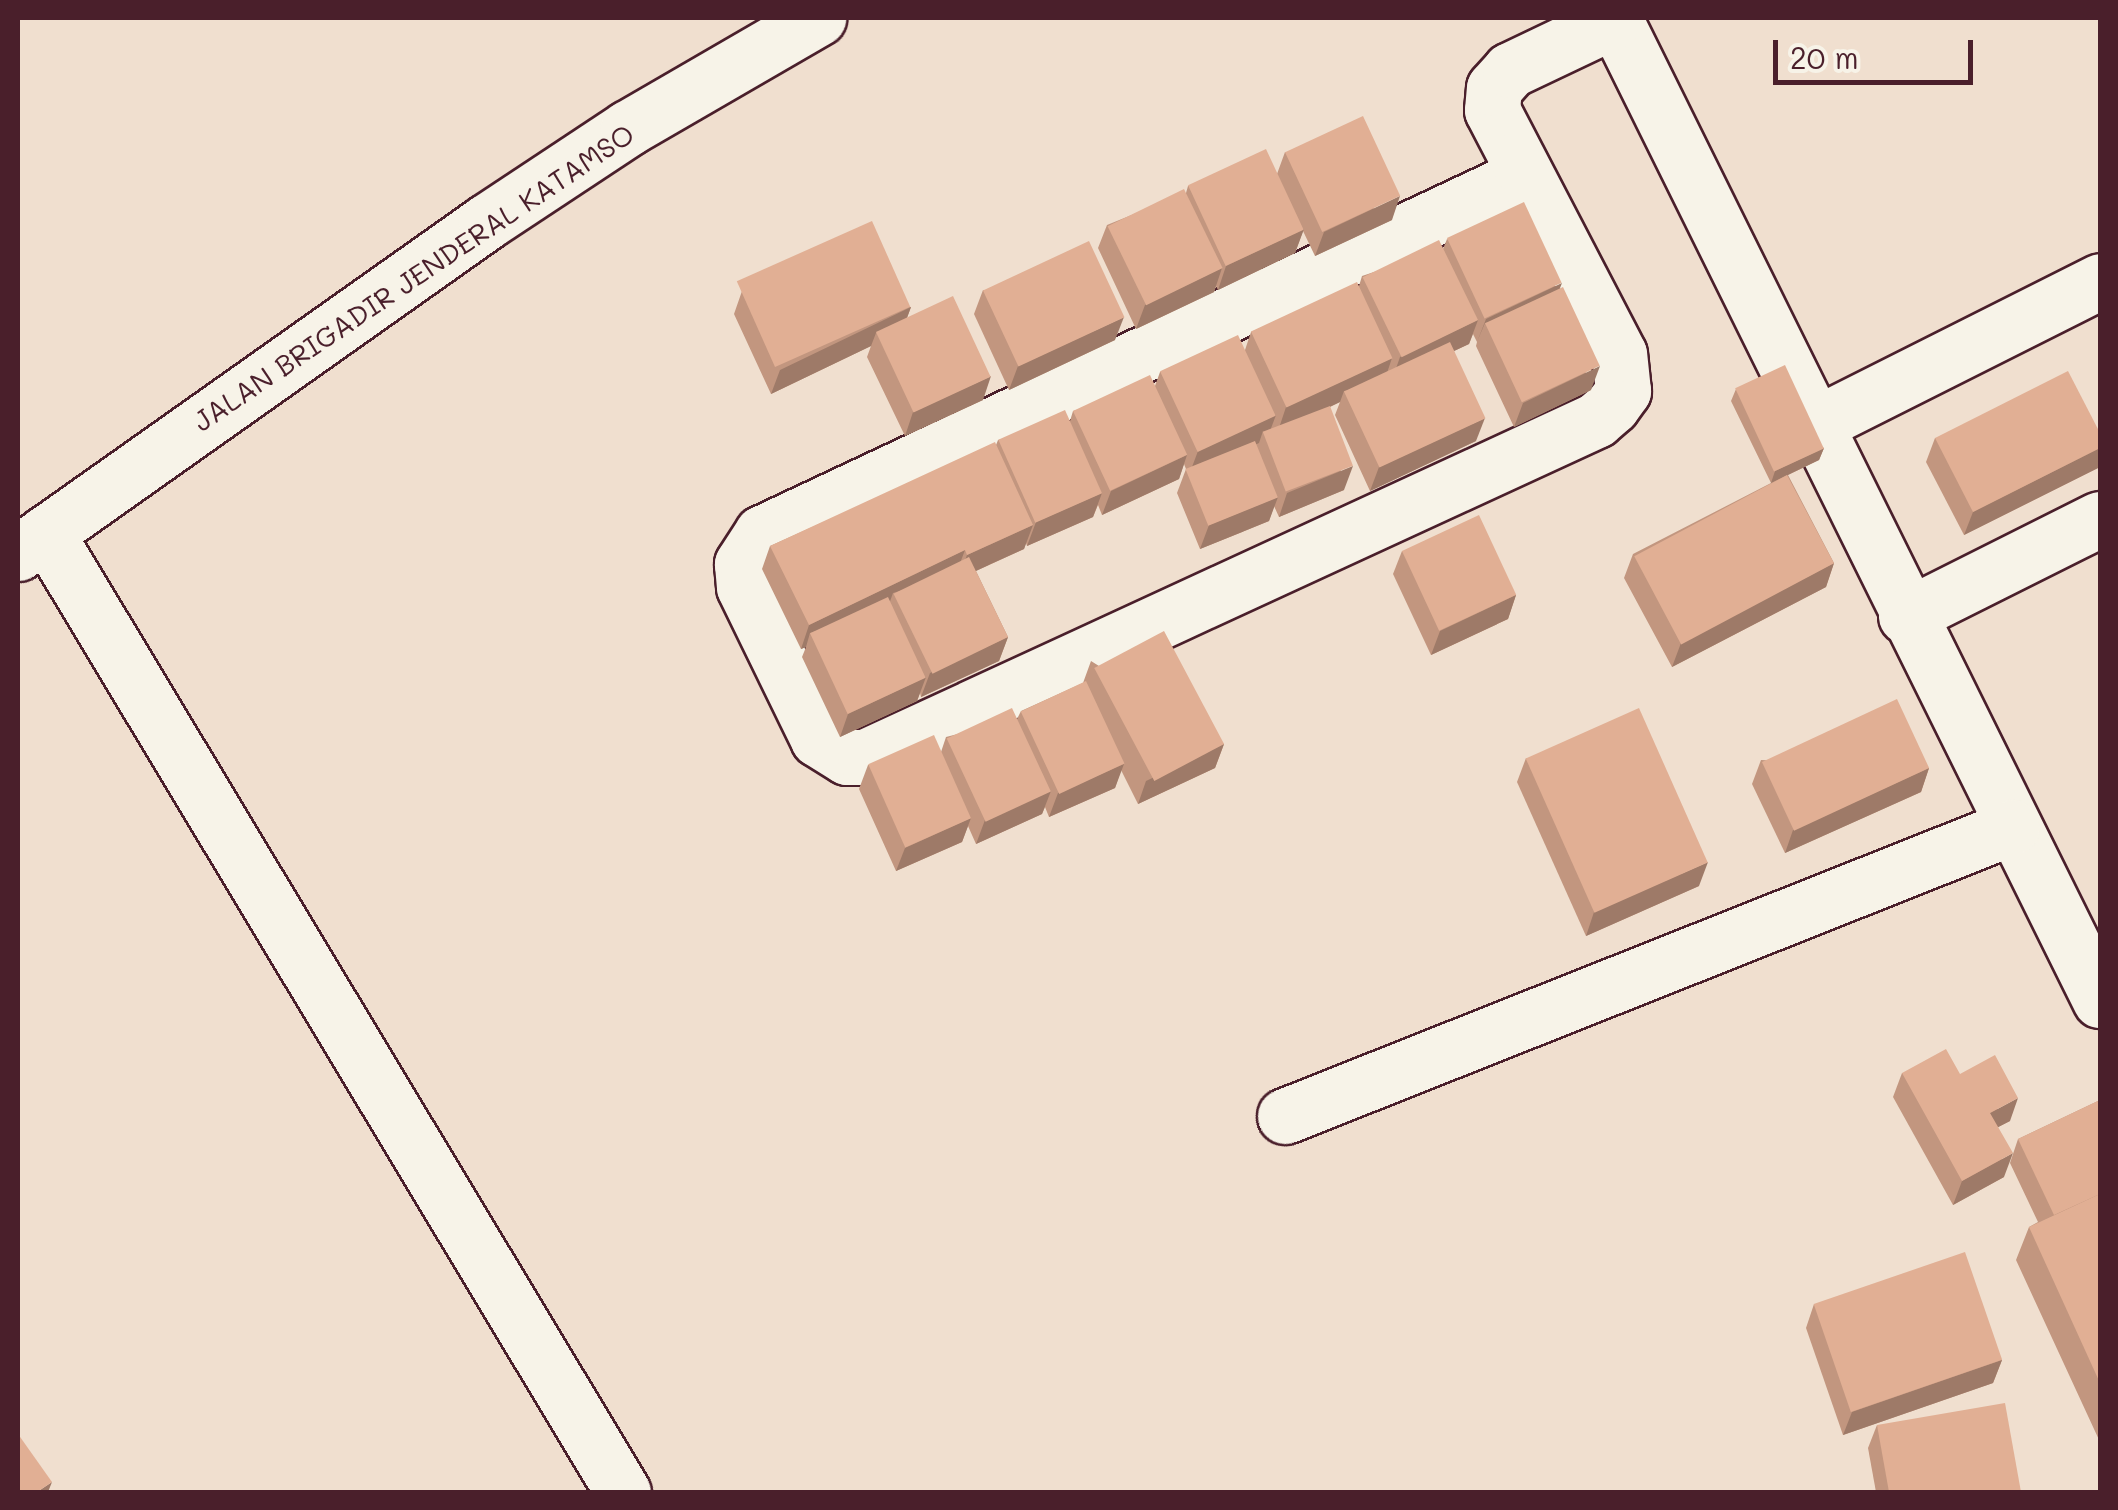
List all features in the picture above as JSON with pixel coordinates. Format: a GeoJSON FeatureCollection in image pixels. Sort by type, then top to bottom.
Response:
{"type":"FeatureCollection","features":[{"type":"Feature","properties":{"kind":"street","name":"JALAN BRIGADIR JENDERAL KATAMSO"},"geometry":{"type":"LineString","coordinates":[[32,543],[486,222],[628,128],[818,18]]}},
{"type":"Feature","properties":{"kind":"street"},"geometry":{"type":"LineString","coordinates":[[1525,176],[762,533],[742,564],[744,586],[818,739],[847,756],[865,757],[1596,420],[1623,392],[1625,374],[1492,110],[1494,88],[1510,70],[1614,19],[2012,827],[2086,935],[2100,1000]]}},
{"type":"Feature","properties":{"kind":"street"},"geometry":{"type":"LineString","coordinates":[[1814,425],[2100,281]]}},
{"type":"Feature","properties":{"kind":"street"},"geometry":{"type":"LineString","coordinates":[[1906,616],[2100,519]]}},
{"type":"Feature","properties":{"kind":"street"},"geometry":{"type":"LineString","coordinates":[[32,543],[624,1492]]}},
{"type":"Feature","properties":{"kind":"street"},"geometry":{"type":"LineString","coordinates":[[1285,1116],[2012,827]]}},
{"type":"Feature","properties":{"kind":"building"},"geometry":{"type":"Polygon","coordinates":[[[1363,116],[1400,196],[1322,232],[1285,152],[1363,116]]]}},
{"type":"Feature","properties":{"kind":"building"},"geometry":{"type":"Polygon","coordinates":[[[1266,149],[1304,230],[1226,266],[1188,185],[1266,149]]]}},
{"type":"Feature","properties":{"kind":"building"},"geometry":{"type":"Polygon","coordinates":[[[1184,189],[1223,268],[1146,305],[1108,226],[1184,189]]]}},
{"type":"Feature","properties":{"kind":"building"},"geometry":{"type":"Polygon","coordinates":[[[1524,202],[1562,283],[1485,319],[1447,238],[1524,202]]]}},
{"type":"Feature","properties":{"kind":"building"},"geometry":{"type":"Polygon","coordinates":[[[872,221],[910,307],[775,367],[737,281],[872,221]]]}},
{"type":"Feature","properties":{"kind":"building"},"geometry":{"type":"Polygon","coordinates":[[[1439,240],[1478,320],[1402,357],[1363,277],[1439,240]]]}},
{"type":"Feature","properties":{"kind":"building"},"geometry":{"type":"Polygon","coordinates":[[[1089,241],[1124,317],[1018,367],[983,290],[1089,241]]]}},
{"type":"Feature","properties":{"kind":"building"},"geometry":{"type":"Polygon","coordinates":[[[1357,282],[1392,358],[1286,408],[1251,331],[1357,282]]]}},
{"type":"Feature","properties":{"kind":"building"},"geometry":{"type":"Polygon","coordinates":[[[1563,287],[1600,366],[1522,402],[1485,323],[1563,287]]]}},
{"type":"Feature","properties":{"kind":"building"},"geometry":{"type":"Polygon","coordinates":[[[953,296],[991,377],[914,413],[876,332],[953,296]]]}},
{"type":"Feature","properties":{"kind":"building"},"geometry":{"type":"Polygon","coordinates":[[[1238,335],[1276,416],[1198,452],[1160,371],[1238,335]]]}},
{"type":"Feature","properties":{"kind":"building"},"geometry":{"type":"Polygon","coordinates":[[[1450,342],[1485,418],[1379,468],[1344,391],[1450,342]]]}},
{"type":"Feature","properties":{"kind":"building"},"geometry":{"type":"Polygon","coordinates":[[[1785,365],[1824,448],[1774,472],[1735,388],[1785,365]]]}},
{"type":"Feature","properties":{"kind":"building"},"geometry":{"type":"Polygon","coordinates":[[[2068,371],[2100,433],[2100,448],[1973,512],[1935,438],[2068,371]]]}},
{"type":"Feature","properties":{"kind":"building"},"geometry":{"type":"Polygon","coordinates":[[[1150,375],[1187,455],[1110,491],[1073,411],[1150,375]]]}},
{"type":"Feature","properties":{"kind":"building"},"geometry":{"type":"Polygon","coordinates":[[[1330,406],[1353,466],[1286,492],[1263,432],[1330,406]]]}},
{"type":"Feature","properties":{"kind":"building"},"geometry":{"type":"Polygon","coordinates":[[[1065,410],[1102,493],[1035,523],[998,440],[1065,410]]]}},
{"type":"Feature","properties":{"kind":"building"},"geometry":{"type":"Polygon","coordinates":[[[1255,441],[1278,498],[1208,526],[1185,469],[1255,441]]]}},
{"type":"Feature","properties":{"kind":"building"},"geometry":{"type":"Polygon","coordinates":[[[995,442],[1033,525],[967,555],[965,550],[809,625],[770,546],[995,442]]]}},
{"type":"Feature","properties":{"kind":"building"},"geometry":{"type":"Polygon","coordinates":[[[1787,475],[1834,563],[1681,645],[1634,556],[1787,475]]]}},
{"type":"Feature","properties":{"kind":"building"},"geometry":{"type":"Polygon","coordinates":[[[1479,515],[1516,595],[1439,631],[1402,551],[1479,515]]]}},
{"type":"Feature","properties":{"kind":"building"},"geometry":{"type":"Polygon","coordinates":[[[969,557],[1008,637],[933,674],[894,594],[969,557]]]}},
{"type":"Feature","properties":{"kind":"building"},"geometry":{"type":"Polygon","coordinates":[[[888,597],[926,678],[848,714],[810,633],[888,597]]]}},
{"type":"Feature","properties":{"kind":"building"},"geometry":{"type":"Polygon","coordinates":[[[1164,631],[1224,744],[1154,781],[1094,668],[1164,631]]]}},
{"type":"Feature","properties":{"kind":"building"},"geometry":{"type":"Polygon","coordinates":[[[1086,681],[1124,763],[1059,794],[1021,711],[1086,681]]]}},
{"type":"Feature","properties":{"kind":"building"},"geometry":{"type":"Polygon","coordinates":[[[1897,699],[1929,768],[1794,831],[1762,762],[1897,699]]]}},
{"type":"Feature","properties":{"kind":"building"},"geometry":{"type":"Polygon","coordinates":[[[1012,708],[1051,791],[986,822],[947,738],[1012,708]]]}},
{"type":"Feature","properties":{"kind":"building"},"geometry":{"type":"Polygon","coordinates":[[[1639,708],[1708,862],[1594,913],[1526,758],[1639,708]]]}},
{"type":"Feature","properties":{"kind":"building"},"geometry":{"type":"Polygon","coordinates":[[[934,735],[971,818],[905,847],[868,764],[934,735]]]}},
{"type":"Feature","properties":{"kind":"building"},"geometry":{"type":"Polygon","coordinates":[[[1946,1049],[1960,1074],[1995,1055],[2018,1098],[1990,1113],[2013,1153],[1962,1181],[1902,1073],[1946,1049]]]}},
{"type":"Feature","properties":{"kind":"building"},"geometry":{"type":"Polygon","coordinates":[[[2100,1100],[2100,1194],[2054,1215],[2018,1139],[2100,1100]]]}},
{"type":"Feature","properties":{"kind":"building"},"geometry":{"type":"Polygon","coordinates":[[[2100,1194],[2100,1383],[2029,1227],[2100,1194]]]}},
{"type":"Feature","properties":{"kind":"building"},"geometry":{"type":"Polygon","coordinates":[[[1965,1252],[2002,1360],[1851,1412],[1814,1304],[1965,1252]]]}},
{"type":"Feature","properties":{"kind":"building"},"geometry":{"type":"Polygon","coordinates":[[[2005,1403],[2021,1492],[1889,1492],[1877,1425],[2005,1403]]]}},
{"type":"Feature","properties":{"kind":"building"},"geometry":{"type":"Polygon","coordinates":[[[18,1434],[52,1482],[37,1492],[18,1492],[18,1434]]]}}]}
